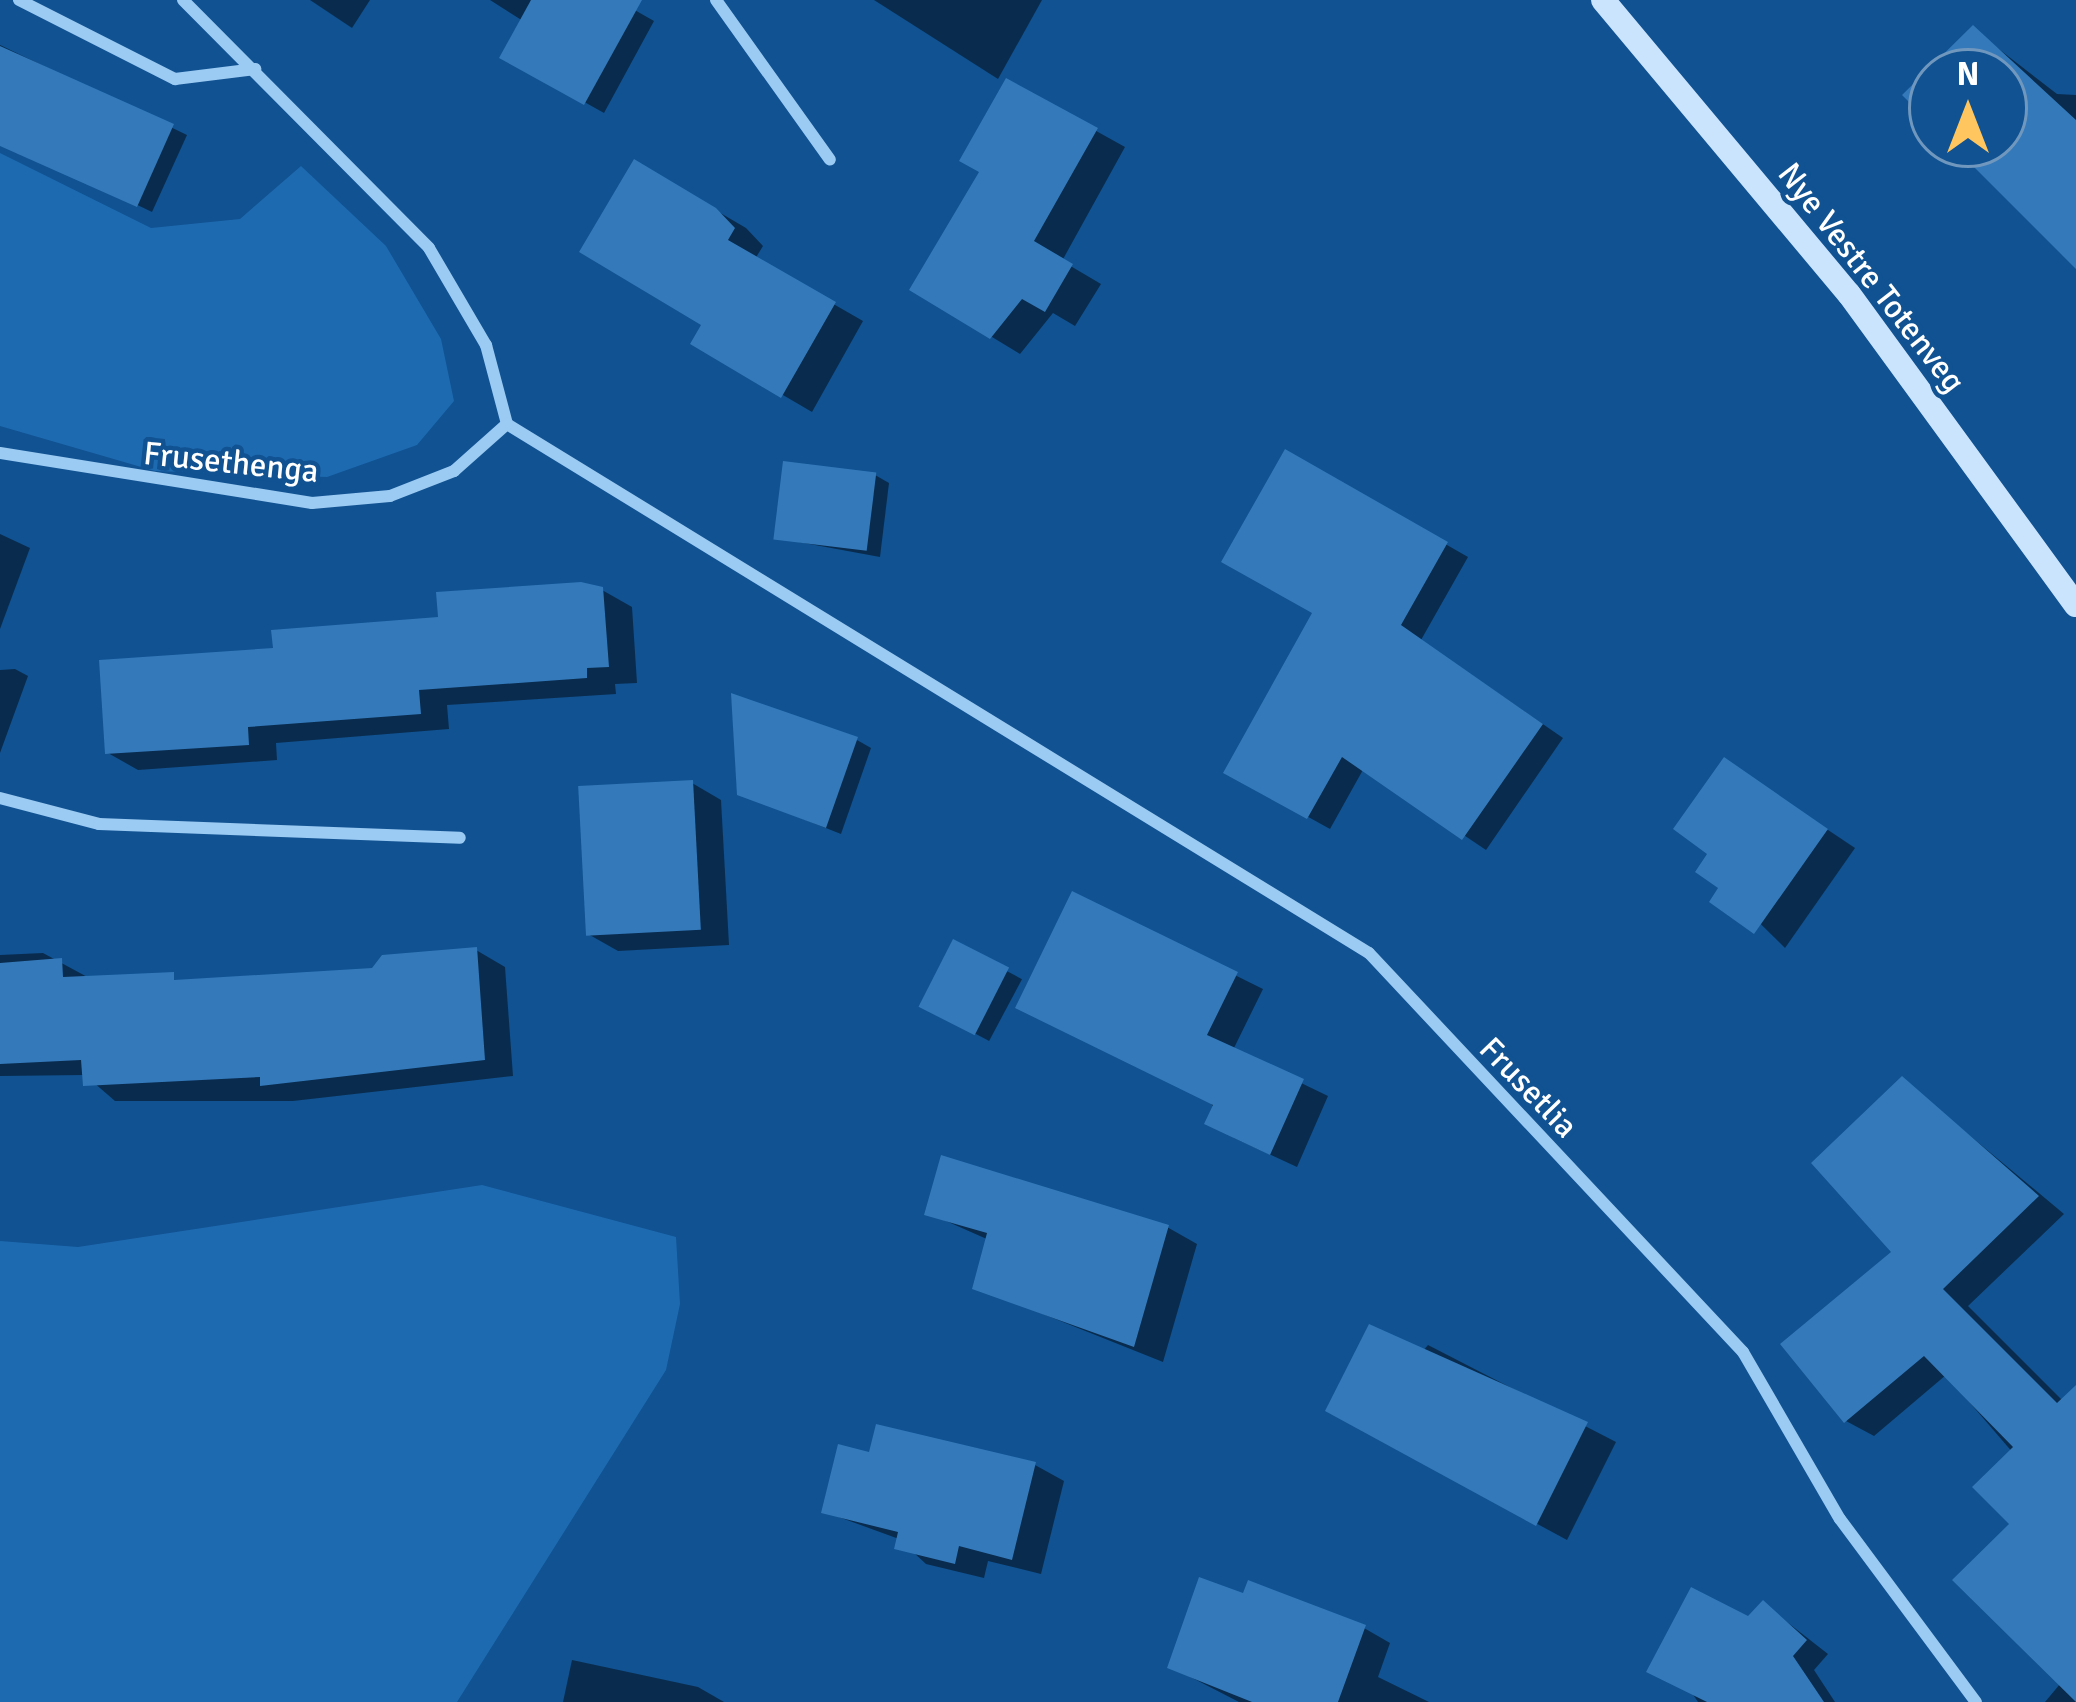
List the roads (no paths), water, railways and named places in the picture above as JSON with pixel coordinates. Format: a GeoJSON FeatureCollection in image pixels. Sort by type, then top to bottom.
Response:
{"type":"FeatureCollection","features":[{"type":"Feature","properties":{"kind":"main road","name":"Nye Vestre Totenveg"},"geometry":{"type":"LineString","coordinates":[[1603,0],[1849,294],[2076,605]]}},
{"type":"Feature","properties":{"kind":"street"},"geometry":{"type":"LineString","coordinates":[[19,0],[175,79],[255,69]]}},
{"type":"Feature","properties":{"kind":"street"},"geometry":{"type":"LineString","coordinates":[[184,0],[429,248],[486,345],[507,424]]}},
{"type":"Feature","properties":{"kind":"street"},"geometry":{"type":"LineString","coordinates":[[716,0],[830,160]]}},
{"type":"Feature","properties":{"kind":"street","name":"Frusethenga"},"geometry":{"type":"LineString","coordinates":[[0,453],[312,502],[390,496],[432,479],[507,424]]}},
{"type":"Feature","properties":{"kind":"street","name":"Frusetlia"},"geometry":{"type":"LineString","coordinates":[[507,424],[901,658],[1369,953],[1743,1352],[1840,1520],[1976,1702]]}},
{"type":"Feature","properties":{"kind":"street"},"geometry":{"type":"LineString","coordinates":[[0,798],[99,824],[460,838]]}}]}
